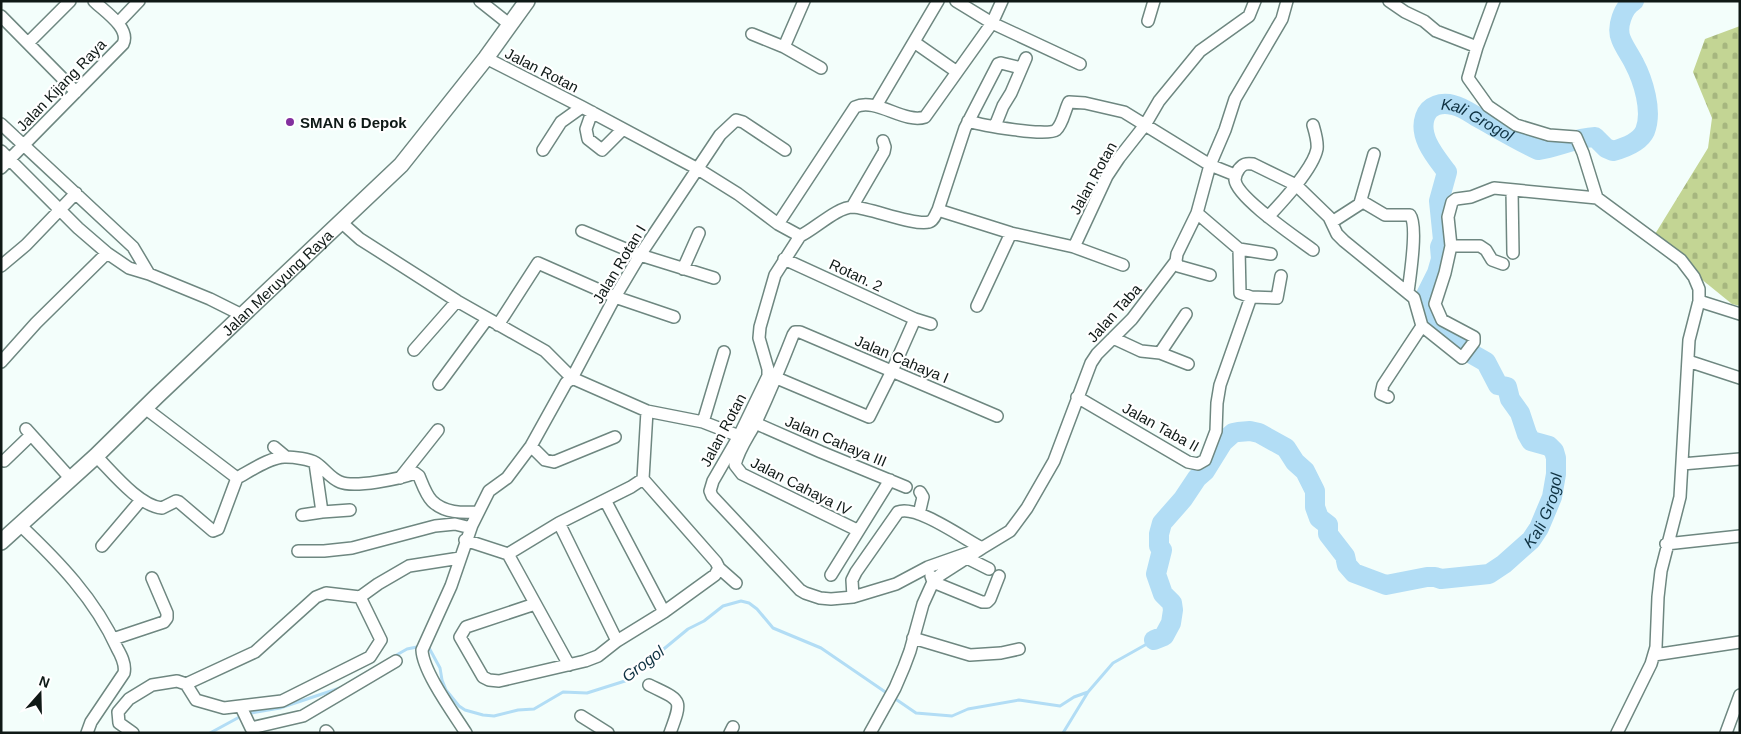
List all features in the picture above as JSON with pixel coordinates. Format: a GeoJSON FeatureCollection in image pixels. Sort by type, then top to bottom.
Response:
{"type":"FeatureCollection","features":[{"type":"Feature","properties":{"kind":"main road","name":"Jalan Meruyung Raya"},"geometry":{"type":"LineString","coordinates":[[1,542],[96,456],[401,165],[486,58],[526,1]]}},
{"type":"Feature","properties":{"kind":"street"},"geometry":{"type":"LineString","coordinates":[[29,42],[70,1]]}},
{"type":"Feature","properties":{"kind":"street"},"geometry":{"type":"LineString","coordinates":[[94,1],[118,23],[139,1]]}},
{"type":"Feature","properties":{"kind":"street"},"geometry":{"type":"LineString","coordinates":[[480,1],[509,24]]}},
{"type":"Feature","properties":{"kind":"street"},"geometry":{"type":"LineString","coordinates":[[784,46],[804,1]]}},
{"type":"Feature","properties":{"kind":"street"},"geometry":{"type":"LineString","coordinates":[[876,106],[938,1]]}},
{"type":"Feature","properties":{"kind":"street"},"geometry":{"type":"LineString","coordinates":[[956,1],[992,23],[1080,64]]}},
{"type":"Feature","properties":{"kind":"street"},"geometry":{"type":"LineString","coordinates":[[778,224],[856,107],[861,105],[876,106],[917,118],[924,117],[992,23],[1002,1]]}},
{"type":"Feature","properties":{"kind":"street"},"geometry":{"type":"LineString","coordinates":[[1148,21],[1154,1]]}},
{"type":"Feature","properties":{"kind":"street","name":"Jalan Rotan"},"geometry":{"type":"LineString","coordinates":[[1074,247],[1107,176],[1118,158],[1145,124],[1159,101],[1200,51],[1249,16],[1255,1]]}},
{"type":"Feature","properties":{"kind":"street","name":"Jalan Taba"},"geometry":{"type":"LineString","coordinates":[[1079,393],[1094,359],[1132,319],[1176,261],[1197,213],[1210,165],[1225,130],[1235,99],[1282,19],[1288,1]]}},
{"type":"Feature","properties":{"kind":"street"},"geometry":{"type":"LineString","coordinates":[[1389,1],[1405,12],[1424,21],[1436,31],[1477,47]]}},
{"type":"Feature","properties":{"kind":"street"},"geometry":{"type":"LineString","coordinates":[[1494,1],[1468,78],[1488,106],[1516,124],[1549,135],[1576,137],[1597,198]]}},
{"type":"Feature","properties":{"kind":"street"},"geometry":{"type":"LineString","coordinates":[[1,16],[29,42],[76,92]]}},
{"type":"Feature","properties":{"kind":"street","name":"Jalan Kijang Raya"},"geometry":{"type":"LineString","coordinates":[[1,168],[6,155],[24,145],[123,44],[126,38],[118,23]]}},
{"type":"Feature","properties":{"kind":"street"},"geometry":{"type":"LineString","coordinates":[[752,34],[784,46],[821,68]]}},
{"type":"Feature","properties":{"kind":"street"},"geometry":{"type":"LineString","coordinates":[[914,42],[957,72]]}},
{"type":"Feature","properties":{"kind":"street","name":"Jalan Rotan"},"geometry":{"type":"LineString","coordinates":[[486,58],[587,109],[698,169],[738,194],[778,224],[800,236],[775,275],[760,327],[759,338],[768,369],[768,376],[739,436],[713,481],[710,491],[712,496],[800,590],[820,598],[853,597],[896,584],[928,568],[982,548],[1010,531],[1027,508],[1054,461],[1079,393]]}},
{"type":"Feature","properties":{"kind":"street"},"geometry":{"type":"LineString","coordinates":[[800,236],[810,232],[836,212],[852,207],[914,221],[929,222],[933,219],[938,210],[968,120],[998,64],[1024,63],[995,126]]}},
{"type":"Feature","properties":{"kind":"street"},"geometry":{"type":"LineString","coordinates":[[968,120],[1022,131],[1052,132],[1059,127],[1068,103],[1071,101],[1092,104],[1124,112],[1210,165],[1236,175]]}},
{"type":"Feature","properties":{"kind":"street"},"geometry":{"type":"LineString","coordinates":[[543,150],[561,122],[587,109],[586,129],[588,140],[602,150],[623,129]]}},
{"type":"Feature","properties":{"kind":"street","name":"Jalan Rotan I"},"geometry":{"type":"LineString","coordinates":[[466,733],[438,690],[423,658],[426,642],[451,586],[465,540],[489,490],[507,478],[531,446],[566,383],[572,378],[615,297],[640,255],[720,135],[736,120],[785,150]]}},
{"type":"Feature","properties":{"kind":"street"},"geometry":{"type":"LineString","coordinates":[[1,124],[132,247],[149,274]]}},
{"type":"Feature","properties":{"kind":"street"},"geometry":{"type":"LineString","coordinates":[[1268,217],[1296,185],[1317,149],[1313,125]]}},
{"type":"Feature","properties":{"kind":"street"},"geometry":{"type":"LineString","coordinates":[[852,207],[884,152],[883,141]]}},
{"type":"Feature","properties":{"kind":"street"},"geometry":{"type":"LineString","coordinates":[[1360,203],[1374,154]]}},
{"type":"Feature","properties":{"kind":"street"},"geometry":{"type":"LineString","coordinates":[[6,155],[60,210],[107,253],[129,268],[216,301],[242,315]]}},
{"type":"Feature","properties":{"kind":"street"},"geometry":{"type":"LineString","coordinates":[[1313,250],[1268,217],[1239,189],[1235,180],[1242,166],[1250,163],[1296,185],[1329,217],[1337,234],[1344,241],[1408,292],[1435,304],[1442,320],[1473,336],[1474,342],[1466,355],[1460,357],[1422,326]]}},
{"type":"Feature","properties":{"kind":"street"},"geometry":{"type":"LineString","coordinates":[[1388,397],[1381,394],[1383,385],[1422,326],[1425,300],[1445,273],[1451,246],[1449,208],[1456,199],[1494,188],[1597,198],[1682,260],[1694,277],[1699,289],[1699,300],[1690,331],[1680,497],[1666,544],[1658,597],[1654,655],[1617,733]]}},
{"type":"Feature","properties":{"kind":"street"},"geometry":{"type":"LineString","coordinates":[[1512,190],[1513,253]]}},
{"type":"Feature","properties":{"kind":"street"},"geometry":{"type":"LineString","coordinates":[[1,266],[26,244],[76,193]]}},
{"type":"Feature","properties":{"kind":"street"},"geometry":{"type":"LineString","coordinates":[[1332,222],[1360,203],[1366,203],[1385,215],[1407,214],[1412,217],[1413,254],[1408,292]]}},
{"type":"Feature","properties":{"kind":"street"},"geometry":{"type":"LineString","coordinates":[[938,210],[1011,233],[1074,247],[1123,265]]}},
{"type":"Feature","properties":{"kind":"street"},"geometry":{"type":"LineString","coordinates":[[1197,213],[1239,249],[1271,254]]}},
{"type":"Feature","properties":{"kind":"street"},"geometry":{"type":"LineString","coordinates":[[341,222],[360,239],[456,301],[544,352],[572,378],[648,411],[703,422],[739,436]]}},
{"type":"Feature","properties":{"kind":"street"},"geometry":{"type":"LineString","coordinates":[[582,231],[640,255],[714,278]]}},
{"type":"Feature","properties":{"kind":"street"},"geometry":{"type":"LineString","coordinates":[[977,306],[1011,233]]}},
{"type":"Feature","properties":{"kind":"street"},"geometry":{"type":"LineString","coordinates":[[683,269],[699,234]]}},
{"type":"Feature","properties":{"kind":"street"},"geometry":{"type":"LineString","coordinates":[[1451,246],[1480,246],[1486,250],[1492,260],[1503,264]]}},
{"type":"Feature","properties":{"kind":"street"},"geometry":{"type":"LineString","coordinates":[[1239,249],[1239,290],[1243,295],[1251,298],[1277,298],[1281,276]]}},
{"type":"Feature","properties":{"kind":"street"},"geometry":{"type":"LineString","coordinates":[[1,362],[36,323],[107,253]]}},
{"type":"Feature","properties":{"kind":"street","name":"Rotan. 2"},"geometry":{"type":"LineString","coordinates":[[784,259],[915,319],[931,324]]}},
{"type":"Feature","properties":{"kind":"street"},"geometry":{"type":"LineString","coordinates":[[1176,261],[1178,266],[1210,275]]}},
{"type":"Feature","properties":{"kind":"street"},"geometry":{"type":"LineString","coordinates":[[498,325],[538,263],[615,297],[674,317]]}},
{"type":"Feature","properties":{"kind":"street","name":"Jalan Taba II"},"geometry":{"type":"LineString","coordinates":[[1079,393],[1188,462],[1198,464],[1205,460],[1216,431],[1217,403],[1223,376],[1251,298]]}},
{"type":"Feature","properties":{"kind":"street"},"geometry":{"type":"LineString","coordinates":[[1699,300],[1740,314]]}},
{"type":"Feature","properties":{"kind":"street"},"geometry":{"type":"LineString","coordinates":[[414,350],[456,301]]}},
{"type":"Feature","properties":{"kind":"street"},"geometry":{"type":"LineString","coordinates":[[1160,353],[1186,314]]}},
{"type":"Feature","properties":{"kind":"street"},"geometry":{"type":"LineString","coordinates":[[439,384],[487,319]]}},
{"type":"Feature","properties":{"kind":"street"},"geometry":{"type":"LineString","coordinates":[[755,423],[777,376],[779,379],[870,417],[915,319]]}},
{"type":"Feature","properties":{"kind":"street","name":"Jalan Cahaya I"},"geometry":{"type":"LineString","coordinates":[[777,376],[793,334],[800,332],[997,416]]}},
{"type":"Feature","properties":{"kind":"street"},"geometry":{"type":"LineString","coordinates":[[1112,338],[1141,350],[1160,353],[1188,364]]}},
{"type":"Feature","properties":{"kind":"street"},"geometry":{"type":"LineString","coordinates":[[703,422],[724,352]]}},
{"type":"Feature","properties":{"kind":"street"},"geometry":{"type":"LineString","coordinates":[[1688,361],[1740,378]]}},
{"type":"Feature","properties":{"kind":"street"},"geometry":{"type":"LineString","coordinates":[[145,408],[237,478]]}},
{"type":"Feature","properties":{"kind":"street"},"geometry":{"type":"LineString","coordinates":[[508,554],[559,523],[639,484],[643,479],[648,411]]}},
{"type":"Feature","properties":{"kind":"street","name":"Jalan Cahaya IV"},"geometry":{"type":"LineString","coordinates":[[755,423],[738,452],[735,465],[742,474],[857,530]]}},
{"type":"Feature","properties":{"kind":"street","name":"Jalan Cahaya III"},"geometry":{"type":"LineString","coordinates":[[755,423],[906,486]]}},
{"type":"Feature","properties":{"kind":"street"},"geometry":{"type":"LineString","coordinates":[[400,478],[438,430]]}},
{"type":"Feature","properties":{"kind":"street"},"geometry":{"type":"LineString","coordinates":[[4,461],[28,432],[71,479]]}},
{"type":"Feature","properties":{"kind":"street"},"geometry":{"type":"LineString","coordinates":[[531,446],[545,460],[554,462],[615,437]]}},
{"type":"Feature","properties":{"kind":"street"},"geometry":{"type":"LineString","coordinates":[[274,447],[286,456],[315,463],[331,477],[350,485],[415,474],[418,476],[431,500],[444,508],[474,520]]}},
{"type":"Feature","properties":{"kind":"street"},"geometry":{"type":"LineString","coordinates":[[96,456],[141,500],[152,506],[162,508],[176,501],[213,531],[218,530],[237,478],[276,458],[286,456]]}},
{"type":"Feature","properties":{"kind":"street"},"geometry":{"type":"LineString","coordinates":[[1682,464],[1740,459]]}},
{"type":"Feature","properties":{"kind":"street"},"geometry":{"type":"LineString","coordinates":[[315,463],[322,512]]}},
{"type":"Feature","properties":{"kind":"street"},"geometry":{"type":"LineString","coordinates":[[643,479],[688,528],[719,568],[736,583]]}},
{"type":"Feature","properties":{"kind":"street"},"geometry":{"type":"LineString","coordinates":[[831,575],[857,530],[890,480]]}},
{"type":"Feature","properties":{"kind":"street"},"geometry":{"type":"LineString","coordinates":[[919,514],[923,497],[920,492]]}},
{"type":"Feature","properties":{"kind":"street"},"geometry":{"type":"LineString","coordinates":[[102,546],[141,500]]}},
{"type":"Feature","properties":{"kind":"street"},"geometry":{"type":"LineString","coordinates":[[605,500],[664,612]]}},
{"type":"Feature","properties":{"kind":"street"},"geometry":{"type":"LineString","coordinates":[[302,515],[350,510]]}},
{"type":"Feature","properties":{"kind":"street"},"geometry":{"type":"LineString","coordinates":[[853,597],[852,580],[856,572],[898,512],[905,510],[919,514],[982,548],[940,575],[933,582],[923,604],[910,651],[895,688],[870,733]]}},
{"type":"Feature","properties":{"kind":"street"},"geometry":{"type":"LineString","coordinates":[[298,551],[352,548],[435,526],[474,520]]}},
{"type":"Feature","properties":{"kind":"street"},"geometry":{"type":"LineString","coordinates":[[559,523],[617,641]]}},
{"type":"Feature","properties":{"kind":"street"},"geometry":{"type":"LineString","coordinates":[[20,525],[81,588],[113,639],[123,660],[124,673],[91,722],[87,733]]}},
{"type":"Feature","properties":{"kind":"street"},"geometry":{"type":"LineString","coordinates":[[1666,544],[1740,536]]}},
{"type":"Feature","properties":{"kind":"street"},"geometry":{"type":"LineString","coordinates":[[465,540],[508,554],[569,665]]}},
{"type":"Feature","properties":{"kind":"street"},"geometry":{"type":"LineString","coordinates":[[133,733],[119,723],[118,712],[129,699],[152,685],[177,682],[186,684],[254,652],[316,597],[326,593],[360,598],[378,584],[410,566],[460,558]]}},
{"type":"Feature","properties":{"kind":"street"},"geometry":{"type":"LineString","coordinates":[[928,568],[933,582],[982,602],[987,602],[990,599],[994,573],[967,558]]}},
{"type":"Feature","properties":{"kind":"street"},"geometry":{"type":"LineString","coordinates":[[535,604],[466,628],[460,637],[483,677],[499,681],[569,665],[598,656],[617,641],[664,612],[715,576],[719,568]]}},
{"type":"Feature","properties":{"kind":"street"},"geometry":{"type":"LineString","coordinates":[[113,639],[164,622],[167,618],[167,613],[152,578]]}},
{"type":"Feature","properties":{"kind":"street"},"geometry":{"type":"LineString","coordinates":[[246,720],[370,657],[381,640],[360,598]]}},
{"type":"Feature","properties":{"kind":"street"},"geometry":{"type":"LineString","coordinates":[[913,638],[970,655],[1001,653],[1019,649]]}},
{"type":"Feature","properties":{"kind":"street"},"geometry":{"type":"LineString","coordinates":[[1654,655],[1740,642]]}},
{"type":"Feature","properties":{"kind":"street"},"geometry":{"type":"LineString","coordinates":[[186,684],[196,700],[224,708],[246,720],[303,716],[396,661]]}},
{"type":"Feature","properties":{"kind":"street"},"geometry":{"type":"LineString","coordinates":[[649,685],[676,699],[678,710],[670,733]]}},
{"type":"Feature","properties":{"kind":"street"},"geometry":{"type":"LineString","coordinates":[[1726,733],[1740,694]]}},
{"type":"Feature","properties":{"kind":"street"},"geometry":{"type":"LineString","coordinates":[[581,716],[608,733]]}},
{"type":"Feature","properties":{"kind":"green space"},"geometry":{"type":"Polygon","coordinates":[[[1740,26],[1740,306],[1732,304],[1652,239],[1708,148],[1712,118],[1693,72],[1705,39],[1740,26]]]}},
{"type":"Feature","properties":{"kind":"waterway","name":"Kali Grogol"},"geometry":{"type":"LineString","coordinates":[[1154,640],[1164,636],[1171,623],[1173,610],[1172,603],[1163,594],[1156,574],[1162,550],[1159,546],[1159,534],[1162,523],[1183,499],[1197,478],[1205,471],[1223,442],[1233,433],[1250,431],[1259,433],[1286,448],[1295,462],[1305,471],[1315,491],[1315,507],[1319,518],[1328,525],[1328,534],[1345,556],[1347,565],[1354,573],[1386,585],[1427,577],[1441,579],[1489,574],[1504,564],[1531,540],[1539,528],[1552,497],[1556,474],[1556,458],[1554,451],[1549,446],[1531,441],[1520,413],[1510,399],[1507,387],[1498,385],[1486,362],[1472,354],[1460,340],[1441,330],[1435,324],[1428,309],[1426,295],[1437,273],[1441,259],[1440,247],[1443,240],[1439,201],[1447,172],[1429,146],[1423,124],[1427,113],[1433,107],[1440,104],[1449,104],[1462,108],[1538,150],[1595,137],[1606,148],[1613,151],[1631,144],[1643,135],[1648,114],[1641,78],[1622,42],[1619,29],[1624,12],[1634,1]]}},
{"type":"Feature","properties":{"kind":"waterway","name":"Grogol"},"geometry":{"type":"LineString","coordinates":[[428,646],[440,668],[446,690],[459,706],[465,710],[494,716],[518,710],[534,709],[563,692],[587,693],[625,681],[688,629],[704,621],[723,606],[741,601],[749,603],[757,609],[773,628],[821,648],[916,713],[952,716],[968,709],[1019,700],[1060,706],[1074,697],[1088,692]]}},
{"type":"Feature","properties":{"kind":"waterway","name":"Grogol"},"geometry":{"type":"LineString","coordinates":[[1063,733],[1088,692],[1113,663],[1154,640]]}},
{"type":"Feature","properties":{"kind":"waterway","name":"Grogol"},"geometry":{"type":"LineString","coordinates":[[393,657],[407,649],[422,646]]}},
{"type":"Feature","properties":{"kind":"waterway","name":"Grogol"},"geometry":{"type":"LineString","coordinates":[[210,733],[245,714],[280,708],[343,687]]}},
{"type":"Feature","properties":{"kind":"place","name":"SMAN 6 Depok"},"geometry":{"type":"Point","coordinates":[290,122]}}]}
